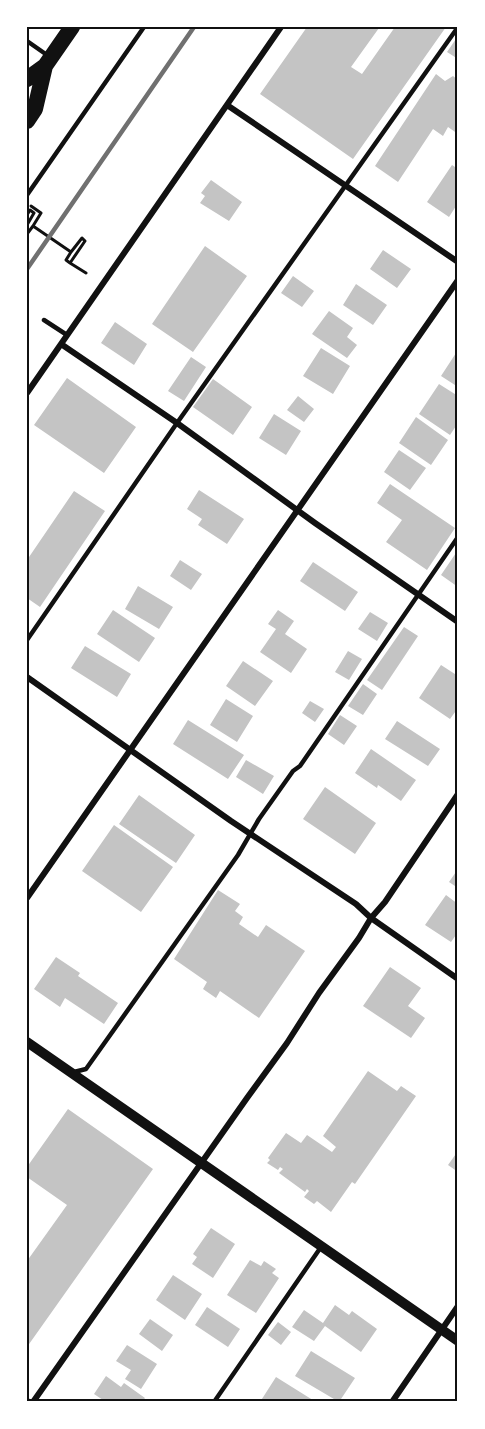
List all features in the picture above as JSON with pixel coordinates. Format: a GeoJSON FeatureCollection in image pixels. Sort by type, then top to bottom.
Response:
{"type":"FeatureCollection","features":[{"type":"Feature","properties":{"kind":"highway"},"geometry":{"type":"LineString","coordinates":[[27,79],[48,62],[72,27]]}},
{"type":"Feature","properties":{"kind":"highway"},"geometry":{"type":"LineString","coordinates":[[27,121],[35,109],[48,62]]}},
{"type":"Feature","properties":{"kind":"street"},"geometry":{"type":"LineString","coordinates":[[27,393],[281,27]]}},
{"type":"Feature","properties":{"kind":"street"},"geometry":{"type":"LineString","coordinates":[[227,105],[458,262]]}},
{"type":"Feature","properties":{"kind":"street"},"geometry":{"type":"LineString","coordinates":[[27,898],[458,280]]}},
{"type":"Feature","properties":{"kind":"street"},"geometry":{"type":"LineString","coordinates":[[61,344],[177,423],[458,622]]}},
{"type":"Feature","properties":{"kind":"street"},"geometry":{"type":"LineString","coordinates":[[27,677],[251,835],[356,904],[371,918],[458,979]]}},
{"type":"Feature","properties":{"kind":"street"},"geometry":{"type":"LineString","coordinates":[[30,1402],[287,1043],[319,993],[371,918],[385,902],[458,794]]}},
{"type":"Feature","properties":{"kind":"street"},"geometry":{"type":"LineString","coordinates":[[27,1042],[458,1341]]}},
{"type":"Feature","properties":{"kind":"street"},"geometry":{"type":"LineString","coordinates":[[392,1402],[458,1306]]}},
{"type":"Feature","properties":{"kind":"lane"},"geometry":{"type":"LineString","coordinates":[[27,195],[144,27]]}},
{"type":"Feature","properties":{"kind":"lane"},"geometry":{"type":"LineString","coordinates":[[27,639],[458,27]]}},
{"type":"Feature","properties":{"kind":"lane"},"geometry":{"type":"LineString","coordinates":[[27,41],[48,62]]}},
{"type":"Feature","properties":{"kind":"lane"},"geometry":{"type":"LineString","coordinates":[[44,320],[67,335]]}},
{"type":"Feature","properties":{"kind":"lane"},"geometry":{"type":"LineString","coordinates":[[71,1073],[86,1069],[458,537]]}},
{"type":"Feature","properties":{"kind":"lane"},"geometry":{"type":"LineString","coordinates":[[214,1402],[321,1247]]}},
{"type":"Feature","properties":{"kind":"path"},"geometry":{"type":"LineString","coordinates":[[27,234],[41,213],[32,207]]}},
{"type":"Feature","properties":{"kind":"path"},"geometry":{"type":"LineString","coordinates":[[27,215],[30,210],[34,213],[27,225]]}},
{"type":"Feature","properties":{"kind":"path"},"geometry":{"type":"LineString","coordinates":[[33,225],[71,252]]}},
{"type":"Feature","properties":{"kind":"path"},"geometry":{"type":"LineString","coordinates":[[70,263],[85,241],[81,238],[66,260],[70,263],[86,273]]}},
{"type":"Feature","properties":{"kind":"building"},"geometry":{"type":"Polygon","coordinates":[[[307,27],[379,28],[351,67],[362,74],[395,27],[446,27],[353,159],[260,94],[307,27]]]}},
{"type":"Feature","properties":{"kind":"building"},"geometry":{"type":"Polygon","coordinates":[[[458,36],[458,59],[447,52],[458,36]]]}},
{"type":"Feature","properties":{"kind":"building"},"geometry":{"type":"Polygon","coordinates":[[[436,74],[445,81],[453,76],[458,80],[458,134],[448,127],[443,136],[433,129],[398,182],[375,166],[436,74]]]}},
{"type":"Feature","properties":{"kind":"building"},"geometry":{"type":"Polygon","coordinates":[[[452,165],[458,169],[458,203],[449,217],[427,202],[452,165]]]}},
{"type":"Feature","properties":{"kind":"building"},"geometry":{"type":"Polygon","coordinates":[[[211,180],[242,202],[229,221],[200,203],[205,196],[201,193],[211,180]]]}},
{"type":"Feature","properties":{"kind":"building"},"geometry":{"type":"Polygon","coordinates":[[[205,246],[247,276],[193,352],[152,324],[205,246]]]}},
{"type":"Feature","properties":{"kind":"building"},"geometry":{"type":"Polygon","coordinates":[[[383,250],[411,269],[397,288],[370,269],[383,250]]]}},
{"type":"Feature","properties":{"kind":"building"},"geometry":{"type":"Polygon","coordinates":[[[293,276],[314,291],[302,307],[281,293],[293,276]]]}},
{"type":"Feature","properties":{"kind":"building"},"geometry":{"type":"Polygon","coordinates":[[[356,284],[387,305],[373,325],[343,305],[356,284]]]}},
{"type":"Feature","properties":{"kind":"building"},"geometry":{"type":"Polygon","coordinates":[[[329,311],[353,328],[347,337],[357,345],[347,358],[312,334],[329,311]]]}},
{"type":"Feature","properties":{"kind":"building"},"geometry":{"type":"Polygon","coordinates":[[[115,322],[147,344],[134,365],[101,343],[115,322]]]}},
{"type":"Feature","properties":{"kind":"building"},"geometry":{"type":"Polygon","coordinates":[[[321,348],[350,366],[333,394],[303,376],[321,348]]]}},
{"type":"Feature","properties":{"kind":"building"},"geometry":{"type":"Polygon","coordinates":[[[456,353],[458,354],[458,387],[441,376],[456,353]]]}},
{"type":"Feature","properties":{"kind":"building"},"geometry":{"type":"Polygon","coordinates":[[[191,357],[206,367],[184,401],[168,391],[191,357]]]}},
{"type":"Feature","properties":{"kind":"building"},"geometry":{"type":"Polygon","coordinates":[[[67,378],[136,427],[104,473],[34,425],[67,378]]]}},
{"type":"Feature","properties":{"kind":"building"},"geometry":{"type":"Polygon","coordinates":[[[213,379],[252,407],[233,435],[193,407],[213,379]]]}},
{"type":"Feature","properties":{"kind":"building"},"geometry":{"type":"Polygon","coordinates":[[[439,384],[458,396],[458,423],[450,435],[419,414],[439,384]]]}},
{"type":"Feature","properties":{"kind":"building"},"geometry":{"type":"Polygon","coordinates":[[[298,396],[314,409],[304,422],[287,410],[298,396]]]}},
{"type":"Feature","properties":{"kind":"building"},"geometry":{"type":"Polygon","coordinates":[[[274,414],[301,431],[286,455],[259,438],[274,414]]]}},
{"type":"Feature","properties":{"kind":"building"},"geometry":{"type":"Polygon","coordinates":[[[416,417],[448,440],[431,465],[399,443],[416,417]]]}},
{"type":"Feature","properties":{"kind":"building"},"geometry":{"type":"Polygon","coordinates":[[[399,450],[426,468],[410,490],[384,472],[399,450]]]}},
{"type":"Feature","properties":{"kind":"building"},"geometry":{"type":"Polygon","coordinates":[[[390,484],[455,528],[427,570],[386,542],[402,520],[377,503],[390,484]]]}},
{"type":"Feature","properties":{"kind":"building"},"geometry":{"type":"Polygon","coordinates":[[[199,490],[244,519],[227,544],[198,525],[202,519],[187,509],[199,490]]]}},
{"type":"Feature","properties":{"kind":"building"},"geometry":{"type":"Polygon","coordinates":[[[74,491],[105,511],[40,607],[27,598],[27,560],[74,491]]]}},
{"type":"Feature","properties":{"kind":"building"},"geometry":{"type":"Polygon","coordinates":[[[458,550],[458,587],[441,575],[458,550]]]}},
{"type":"Feature","properties":{"kind":"building"},"geometry":{"type":"Polygon","coordinates":[[[180,560],[202,574],[191,590],[170,576],[180,560]]]}},
{"type":"Feature","properties":{"kind":"building"},"geometry":{"type":"Polygon","coordinates":[[[313,562],[358,592],[345,611],[300,581],[313,562]]]}},
{"type":"Feature","properties":{"kind":"building"},"geometry":{"type":"Polygon","coordinates":[[[138,586],[173,607],[159,629],[125,609],[138,586]]]}},
{"type":"Feature","properties":{"kind":"building"},"geometry":{"type":"Polygon","coordinates":[[[113,610],[155,638],[139,662],[97,634],[113,610]]]}},
{"type":"Feature","properties":{"kind":"building"},"geometry":{"type":"Polygon","coordinates":[[[278,610],[294,621],[285,634],[307,649],[291,673],[260,652],[276,629],[268,624],[278,610]]]}},
{"type":"Feature","properties":{"kind":"building"},"geometry":{"type":"Polygon","coordinates":[[[370,612],[388,623],[377,641],[358,629],[370,612]]]}},
{"type":"Feature","properties":{"kind":"building"},"geometry":{"type":"Polygon","coordinates":[[[404,627],[418,636],[382,690],[367,680],[404,627]]]}},
{"type":"Feature","properties":{"kind":"building"},"geometry":{"type":"Polygon","coordinates":[[[85,646],[131,674],[117,697],[71,668],[85,646]]]}},
{"type":"Feature","properties":{"kind":"building"},"geometry":{"type":"Polygon","coordinates":[[[348,651],[362,659],[349,680],[335,672],[348,651]]]}},
{"type":"Feature","properties":{"kind":"building"},"geometry":{"type":"Polygon","coordinates":[[[243,661],[273,681],[255,706],[226,686],[243,661]]]}},
{"type":"Feature","properties":{"kind":"building"},"geometry":{"type":"Polygon","coordinates":[[[441,665],[458,676],[458,708],[450,719],[419,698],[441,665]]]}},
{"type":"Feature","properties":{"kind":"building"},"geometry":{"type":"Polygon","coordinates":[[[363,684],[377,694],[363,715],[348,706],[363,684]]]}},
{"type":"Feature","properties":{"kind":"building"},"geometry":{"type":"Polygon","coordinates":[[[226,699],[253,716],[237,742],[210,725],[226,699]]]}},
{"type":"Feature","properties":{"kind":"building"},"geometry":{"type":"Polygon","coordinates":[[[310,701],[324,709],[315,722],[302,713],[310,701]]]}},
{"type":"Feature","properties":{"kind":"building"},"geometry":{"type":"Polygon","coordinates":[[[340,715],[357,726],[344,745],[328,734],[340,715]]]}},
{"type":"Feature","properties":{"kind":"building"},"geometry":{"type":"Polygon","coordinates":[[[188,720],[244,755],[228,779],[173,744],[188,720]]]}},
{"type":"Feature","properties":{"kind":"building"},"geometry":{"type":"Polygon","coordinates":[[[397,721],[440,749],[428,766],[385,739],[397,721]]]}},
{"type":"Feature","properties":{"kind":"building"},"geometry":{"type":"Polygon","coordinates":[[[371,749],[416,780],[401,801],[355,773],[371,749]]]}},
{"type":"Feature","properties":{"kind":"building"},"geometry":{"type":"Polygon","coordinates":[[[246,760],[274,776],[263,794],[236,777],[246,760]]]}},
{"type":"Feature","properties":{"kind":"building"},"geometry":{"type":"Polygon","coordinates":[[[325,787],[376,823],[355,854],[303,819],[325,787]]]}},
{"type":"Feature","properties":{"kind":"building"},"geometry":{"type":"Polygon","coordinates":[[[139,795],[195,835],[176,863],[119,824],[139,795]]]}},
{"type":"Feature","properties":{"kind":"building"},"geometry":{"type":"Polygon","coordinates":[[[114,825],[173,867],[141,912],[82,871],[114,825]]]}},
{"type":"Feature","properties":{"kind":"building"},"geometry":{"type":"Polygon","coordinates":[[[458,869],[458,888],[449,882],[458,869]]]}},
{"type":"Feature","properties":{"kind":"building"},"geometry":{"type":"Polygon","coordinates":[[[218,890],[240,904],[235,911],[243,917],[239,924],[258,937],[266,925],[305,951],[259,1018],[220,991],[216,998],[203,989],[207,982],[174,959],[218,890]]]}},
{"type":"Feature","properties":{"kind":"building"},"geometry":{"type":"Polygon","coordinates":[[[446,895],[458,904],[458,932],[451,942],[425,925],[446,895]]]}},
{"type":"Feature","properties":{"kind":"building"},"geometry":{"type":"Polygon","coordinates":[[[56,957],[80,973],[78,976],[118,1003],[104,1024],[65,998],[60,1007],[34,989],[56,957]]]}},
{"type":"Feature","properties":{"kind":"building"},"geometry":{"type":"Polygon","coordinates":[[[390,967],[421,988],[408,1006],[425,1018],[411,1038],[363,1006],[390,967]]]}},
{"type":"Feature","properties":{"kind":"building"},"geometry":{"type":"Polygon","coordinates":[[[368,1071],[397,1091],[401,1086],[416,1096],[355,1184],[352,1182],[331,1212],[317,1201],[314,1204],[304,1197],[309,1191],[307,1189],[305,1192],[279,1173],[283,1169],[280,1167],[278,1170],[267,1163],[270,1160],[268,1158],[286,1133],[301,1143],[307,1135],[332,1152],[336,1147],[323,1136],[368,1071]]]}},
{"type":"Feature","properties":{"kind":"building"},"geometry":{"type":"Polygon","coordinates":[[[68,1109],[153,1169],[27,1347],[27,1261],[67,1205],[27,1177],[27,1167],[68,1109]]]}},
{"type":"Feature","properties":{"kind":"building"},"geometry":{"type":"Polygon","coordinates":[[[458,1151],[458,1172],[448,1165],[458,1151]]]}},
{"type":"Feature","properties":{"kind":"building"},"geometry":{"type":"Polygon","coordinates":[[[211,1228],[235,1244],[213,1278],[192,1264],[197,1257],[193,1254],[211,1228]]]}},
{"type":"Feature","properties":{"kind":"building"},"geometry":{"type":"Polygon","coordinates":[[[250,1260],[261,1266],[264,1261],[276,1269],[272,1273],[279,1278],[256,1313],[227,1295],[250,1260]]]}},
{"type":"Feature","properties":{"kind":"building"},"geometry":{"type":"Polygon","coordinates":[[[173,1275],[202,1294],[185,1320],[156,1300],[173,1275]]]}},
{"type":"Feature","properties":{"kind":"building"},"geometry":{"type":"Polygon","coordinates":[[[335,1305],[349,1315],[352,1311],[377,1329],[361,1352],[325,1326],[314,1341],[292,1327],[304,1310],[323,1323],[335,1305]]]}},
{"type":"Feature","properties":{"kind":"building"},"geometry":{"type":"Polygon","coordinates":[[[207,1307],[240,1329],[228,1347],[195,1325],[207,1307]]]}},
{"type":"Feature","properties":{"kind":"building"},"geometry":{"type":"Polygon","coordinates":[[[150,1319],[173,1335],[162,1351],[139,1334],[150,1319]]]}},
{"type":"Feature","properties":{"kind":"building"},"geometry":{"type":"Polygon","coordinates":[[[278,1322],[291,1332],[281,1345],[268,1335],[278,1322]]]}},
{"type":"Feature","properties":{"kind":"building"},"geometry":{"type":"Polygon","coordinates":[[[127,1345],[157,1364],[141,1389],[125,1379],[131,1370],[116,1361],[127,1345]]]}},
{"type":"Feature","properties":{"kind":"building"},"geometry":{"type":"Polygon","coordinates":[[[311,1351],[355,1378],[339,1402],[295,1376],[311,1351]]]}},
{"type":"Feature","properties":{"kind":"building"},"geometry":{"type":"Polygon","coordinates":[[[106,1376],[121,1387],[124,1383],[145,1398],[142,1402],[106,1402],[94,1394],[106,1376]]]}},
{"type":"Feature","properties":{"kind":"building"},"geometry":{"type":"Polygon","coordinates":[[[276,1377],[316,1402],[260,1402],[276,1377]]]}},
{"type":"Feature","properties":{"kind":"railway"},"geometry":{"type":"LineString","coordinates":[[27,269],[194,27]]}}]}
